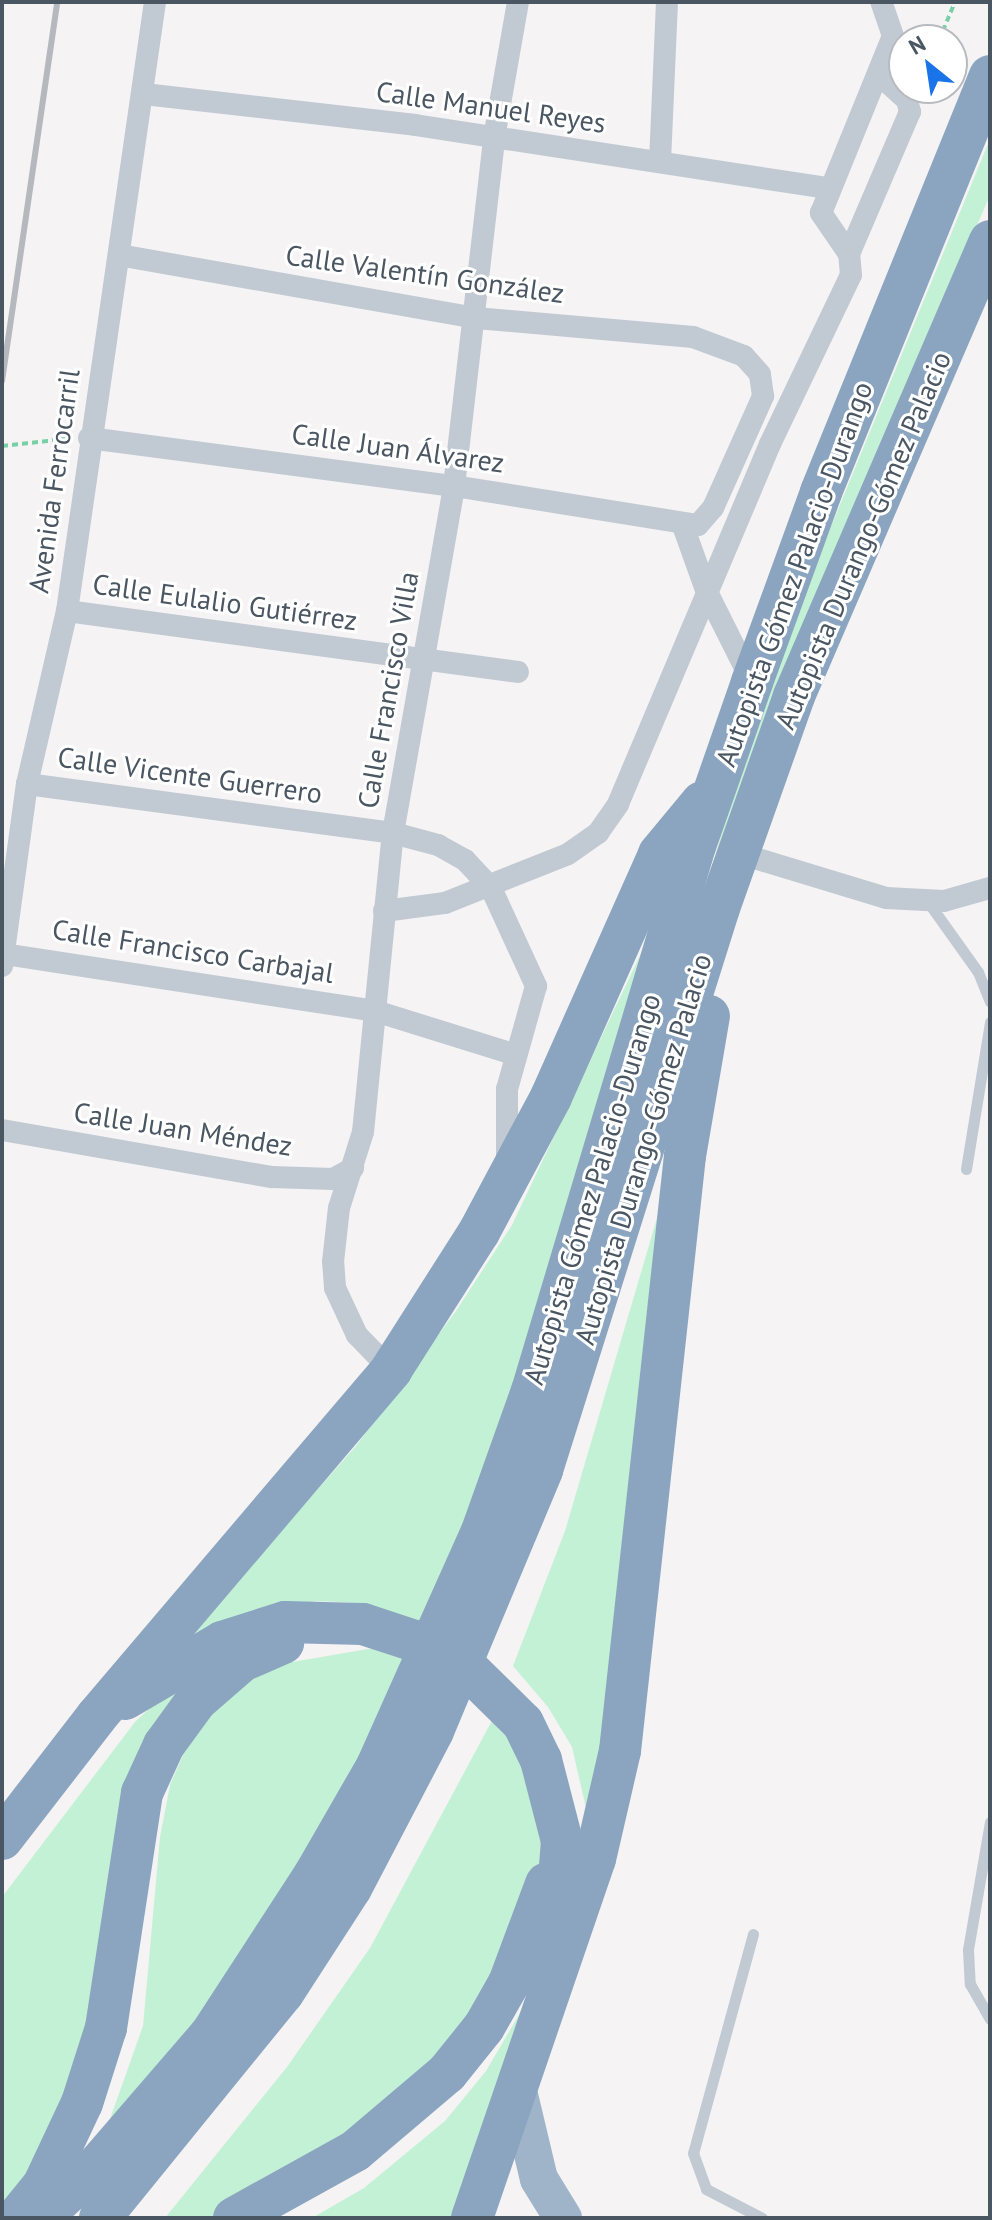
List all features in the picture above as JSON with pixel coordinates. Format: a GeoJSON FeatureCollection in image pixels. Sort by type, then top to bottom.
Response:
{"type":"FeatureCollection","features":[{"type":"Feature","properties":{"kind":"highway","name":"Autopista Gómez Palacio-Durango"},"geometry":{"type":"LineString","coordinates":[[40,2218],[97,2166],[211,2034],[377,1766],[481,1534],[532,1391],[627,1068],[714,790],[827,478],[990,76]]}},
{"type":"Feature","properties":{"kind":"highway","name":"Autopista Durango-Gómez Palacio"},"geometry":{"type":"LineString","coordinates":[[100,2218],[283,1993],[351,1888],[433,1731],[542,1470],[719,908],[794,696],[990,241]]}},
{"type":"Feature","properties":{"kind":"highway"},"geometry":{"type":"LineString","coordinates":[[2,1839],[97,1716],[391,1370],[507,1181],[551,1097],[659,854],[684,818],[714,790]]}},
{"type":"Feature","properties":{"kind":"highway"},"geometry":{"type":"LineString","coordinates":[[472,2218],[595,1859],[620,1751],[685,1156],[721,953],[719,908]]}},
{"type":"Feature","properties":{"kind":"highway"},"geometry":{"type":"LineString","coordinates":[[97,1716],[222,1642],[265,1626],[308,1620],[363,1624],[415,1641],[467,1668],[497,1692],[523,1723],[541,1760],[562,1841],[556,1919],[533,2047]]}},
{"type":"Feature","properties":{"kind":"highway"},"geometry":{"type":"LineString","coordinates":[[17,2218],[44,2184],[82,2103],[106,2028],[123,1934],[142,1793],[164,1745],[196,1701],[242,1661],[295,1638],[363,1624]]}},
{"type":"Feature","properties":{"kind":"highway"},"geometry":{"type":"LineString","coordinates":[[234,2218],[355,2151],[447,2073],[484,2027],[525,1945],[562,1841]]}},
{"type":"Feature","properties":{"kind":"highway"},"geometry":{"type":"LineString","coordinates":[[518,2091],[539,2179],[563,2218]]}},
{"type":"Feature","properties":{"kind":"street","name":"Avenida Ferrocarril"},"geometry":{"type":"LineString","coordinates":[[3,960],[27,784],[67,611],[89,438],[120,255],[155,2]]}},
{"type":"Feature","properties":{"kind":"street","name":"Calle Francisco Villa"},"geometry":{"type":"LineString","coordinates":[[391,1370],[357,1335],[335,1288],[339,1208],[353,1168],[366,1107],[372,1010],[393,833],[427,660],[454,486],[476,318],[494,138],[518,2]]}},
{"type":"Feature","properties":{"kind":"street"},"geometry":{"type":"LineString","coordinates":[[660,162],[667,2]]}},
{"type":"Feature","properties":{"kind":"street"},"geometry":{"type":"LineString","coordinates":[[849,254],[821,213],[828,188],[879,75],[893,36],[885,8]]}},
{"type":"Feature","properties":{"kind":"street"},"geometry":{"type":"LineString","coordinates":[[384,911],[445,903],[491,888],[568,854],[598,833],[618,804],[706,590],[849,282],[849,254],[910,112],[907,100],[879,75]]}},
{"type":"Feature","properties":{"kind":"street","name":"Calle Manuel Reyes"},"geometry":{"type":"LineString","coordinates":[[144,94],[494,138],[828,188]]}},
{"type":"Feature","properties":{"kind":"street","name":"Calle Valentín González"},"geometry":{"type":"LineString","coordinates":[[120,255],[476,318],[693,337],[733,349],[789,407]]}},
{"type":"Feature","properties":{"kind":"street"},"geometry":{"type":"LineString","coordinates":[[752,682],[706,590],[690,524],[713,508],[762,381]]}},
{"type":"Feature","properties":{"kind":"street","name":"Calle Juan Álvarez"},"geometry":{"type":"LineString","coordinates":[[89,438],[454,486],[690,524]]}},
{"type":"Feature","properties":{"kind":"street","name":"Calle Eulalio Gutiérrez"},"geometry":{"type":"LineString","coordinates":[[67,611],[518,672]]}},
{"type":"Feature","properties":{"kind":"street","name":"Calle Vicente Guerrero"},"geometry":{"type":"LineString","coordinates":[[27,784],[393,833],[455,854],[491,888]]}},
{"type":"Feature","properties":{"kind":"street"},"geometry":{"type":"LineString","coordinates":[[738,853],[886,898],[927,901],[990,888]]}},
{"type":"Feature","properties":{"kind":"street"},"geometry":{"type":"LineString","coordinates":[[491,888],[536,986],[513,1054],[507,1089],[507,1181]]}},
{"type":"Feature","properties":{"kind":"street","name":"Calle Francisco Carbajal"},"geometry":{"type":"LineString","coordinates":[[3,960],[372,1010],[513,1054]]}},
{"type":"Feature","properties":{"kind":"street","name":"Calle Juan Méndez"},"geometry":{"type":"LineString","coordinates":[[2,1130],[272,1177],[333,1179],[353,1168]]}},
{"type":"Feature","properties":{"kind":"lane"},"geometry":{"type":"LineString","coordinates":[[927,901],[978,972],[990,1002]]}},
{"type":"Feature","properties":{"kind":"lane"},"geometry":{"type":"LineString","coordinates":[[966,1169],[990,1022]]}},
{"type":"Feature","properties":{"kind":"lane"},"geometry":{"type":"LineString","coordinates":[[990,1822],[968,1950],[970,1984],[990,2019]]}},
{"type":"Feature","properties":{"kind":"lane"},"geometry":{"type":"LineString","coordinates":[[753,1934],[693,2153],[706,2189],[762,2218]]}},
{"type":"Feature","properties":{"kind":"path"},"geometry":{"type":"LineString","coordinates":[[946,24],[955,2]]}},
{"type":"Feature","properties":{"kind":"path"},"geometry":{"type":"LineString","coordinates":[[2,446],[89,438]]}},
{"type":"Feature","properties":{"kind":"green space"},"geometry":{"type":"Polygon","coordinates":[[[990,139],[990,195],[777,698],[688,948],[762,695],[990,139]]]}},
{"type":"Feature","properties":{"kind":"green space"},"geometry":{"type":"Polygon","coordinates":[[[674,884],[556,1271],[428,1623],[359,1603],[317,1601],[279,1608],[182,1642],[356,1446],[456,1311],[512,1225],[674,884]]]}},
{"type":"Feature","properties":{"kind":"green space"},"geometry":{"type":"Polygon","coordinates":[[[682,1133],[594,1843],[572,1747],[548,1707],[513,1666],[565,1531],[682,1133]]]}},
{"type":"Feature","properties":{"kind":"green space"},"geometry":{"type":"Polygon","coordinates":[[[374,1648],[415,1658],[340,1810],[88,2181],[143,2026],[160,1837],[170,1785],[187,1746],[212,1713],[246,1683],[286,1663],[374,1648]]]}},
{"type":"Feature","properties":{"kind":"green space"},"geometry":{"type":"Polygon","coordinates":[[[195,1681],[76,2105],[2,2218],[2,1897],[135,1722],[169,1690],[195,1681]]]}},
{"type":"Feature","properties":{"kind":"green space"},"geometry":{"type":"Polygon","coordinates":[[[495,1715],[537,1783],[544,1864],[454,2055],[251,2218],[165,2218],[287,2067],[370,1948],[495,1715]]]}},
{"type":"Feature","properties":{"kind":"green space"},"geometry":{"type":"Polygon","coordinates":[[[537,1984],[456,2218],[312,2218],[364,2188],[445,2121],[486,2071],[537,1984]]]}},
{"type":"Feature","properties":{"kind":"railway"},"geometry":{"type":"LineString","coordinates":[[2,381],[57,2]]}}]}
